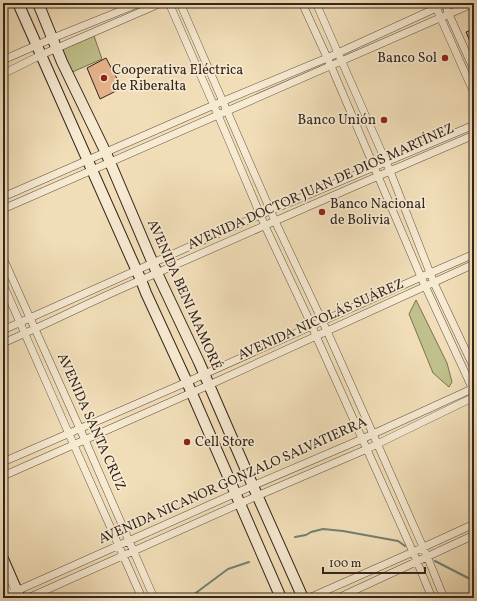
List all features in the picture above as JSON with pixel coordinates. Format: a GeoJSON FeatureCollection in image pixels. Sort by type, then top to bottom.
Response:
{"type":"FeatureCollection","features":[{"type":"Feature","properties":{"kind":"street"},"geometry":{"type":"LineString","coordinates":[[18,3],[146,293],[192,392],[281,598]]}},
{"type":"Feature","properties":{"kind":"street","name":"AVENIDA BENI MAMORÉ"},"geometry":{"type":"LineString","coordinates":[[38,3],[56,49],[106,153],[157,273],[209,385],[303,598]]}},
{"type":"Feature","properties":{"kind":"street"},"geometry":{"type":"LineString","coordinates":[[3,60],[36,44],[140,3]]}},
{"type":"Feature","properties":{"kind":"street"},"geometry":{"type":"LineString","coordinates":[[3,74],[41,55],[161,3]]}},
{"type":"Feature","properties":{"kind":"street"},"geometry":{"type":"LineString","coordinates":[[169,3],[260,215],[312,326],[432,598]]}},
{"type":"Feature","properties":{"kind":"street"},"geometry":{"type":"LineString","coordinates":[[180,3],[275,221],[323,321],[374,434],[444,598]]}},
{"type":"Feature","properties":{"kind":"street"},"geometry":{"type":"LineString","coordinates":[[302,3],[378,175],[420,277],[473,390]]}},
{"type":"Feature","properties":{"kind":"street"},"geometry":{"type":"LineString","coordinates":[[316,3],[386,161],[434,283],[474,368]]}},
{"type":"Feature","properties":{"kind":"street"},"geometry":{"type":"LineString","coordinates":[[3,197],[214,105],[327,58],[435,5],[445,3],[474,70]]}},
{"type":"Feature","properties":{"kind":"street"},"geometry":{"type":"LineString","coordinates":[[3,209],[474,3]]}},
{"type":"Feature","properties":{"kind":"street"},"geometry":{"type":"LineString","coordinates":[[435,5],[474,93]]}},
{"type":"Feature","properties":{"kind":"street","name":"AVENIDA DOCTOR JUAN DE DIOS MARTÍNEZ"},"geometry":{"type":"LineString","coordinates":[[3,343],[35,329],[139,275],[153,263],[271,210],[474,125]]}},
{"type":"Feature","properties":{"kind":"street","name":"AVENIDA DOCTOR JUAN DE DIOS MARTÍNEZ"},"geometry":{"type":"LineString","coordinates":[[3,330],[139,275],[157,273],[378,175],[474,135]]}},
{"type":"Feature","properties":{"kind":"street","name":"AVENIDA NICOLÁS SUÁREZ"},"geometry":{"type":"LineString","coordinates":[[3,462],[204,375],[474,254]]}},
{"type":"Feature","properties":{"kind":"street","name":"AVENIDA SANTA CRUZ"},"geometry":{"type":"LineString","coordinates":[[3,258],[154,598]]}},
{"type":"Feature","properties":{"kind":"street","name":"AVENIDA NICOLÁS SUÁREZ"},"geometry":{"type":"LineString","coordinates":[[3,476],[209,385],[474,264]]}},
{"type":"Feature","properties":{"kind":"street","name":"AVENIDA SANTA CRUZ"},"geometry":{"type":"LineString","coordinates":[[3,284],[142,598]]}},
{"type":"Feature","properties":{"kind":"street","name":"AVENIDA NICANOR GONZALO SALVATIERRA"},"geometry":{"type":"LineString","coordinates":[[7,597],[19,595],[119,546],[473,390]]}},
{"type":"Feature","properties":{"kind":"street","name":"AVENIDA NICANOR GONZALO SALVATIERRA"},"geometry":{"type":"LineString","coordinates":[[28,598],[257,496],[367,449],[474,397]]}},
{"type":"Feature","properties":{"kind":"street"},"geometry":{"type":"LineString","coordinates":[[309,598],[474,524]]}},
{"type":"Feature","properties":{"kind":"street"},"geometry":{"type":"LineString","coordinates":[[338,598],[427,556],[474,536]]}},
{"type":"Feature","properties":{"kind":"street"},"geometry":{"type":"LineString","coordinates":[[3,559],[19,595]]}},
{"type":"Feature","properties":{"kind":"street"},"geometry":{"type":"LineString","coordinates":[[3,585],[7,597]]}},
{"type":"Feature","properties":{"kind":"green space"},"geometry":{"type":"Polygon","coordinates":[[[94,36],[102,59],[70,73],[61,50],[94,36]]]}},
{"type":"Feature","properties":{"kind":"green space"},"geometry":{"type":"Polygon","coordinates":[[[416,300],[447,363],[452,382],[449,387],[433,373],[409,314],[416,300]]]}},
{"type":"Feature","properties":{"kind":"building"},"geometry":{"type":"Polygon","coordinates":[[[474,29],[474,51],[466,32],[474,29]]]}},
{"type":"Feature","properties":{"kind":"building","name":"Cooperativa Eléctrica de Riberalta"},"geometry":{"type":"Polygon","coordinates":[[[106,58],[122,88],[100,99],[87,68],[106,58]]]}},
{"type":"Feature","properties":{"kind":"waterway"},"geometry":{"type":"LineString","coordinates":[[295,537],[323,529],[398,541],[405,546]]}},
{"type":"Feature","properties":{"kind":"waterway"},"geometry":{"type":"LineString","coordinates":[[435,561],[474,581]]}},
{"type":"Feature","properties":{"kind":"waterway"},"geometry":{"type":"LineString","coordinates":[[189,598],[228,569],[249,562]]}},
{"type":"Feature","properties":{"kind":"place","name":"Banco Sol"},"geometry":{"type":"Point","coordinates":[445,58]}},
{"type":"Feature","properties":{"kind":"place","name":"Cooperativa Eléctrica de Riberalta"},"geometry":{"type":"Point","coordinates":[104,78]}},
{"type":"Feature","properties":{"kind":"place","name":"Banco Unión"},"geometry":{"type":"Point","coordinates":[384,120]}},
{"type":"Feature","properties":{"kind":"place","name":"Banco Nacional de Bolivia"},"geometry":{"type":"Point","coordinates":[322,212]}},
{"type":"Feature","properties":{"kind":"place","name":"Cell Store"},"geometry":{"type":"Point","coordinates":[187,442]}}]}
